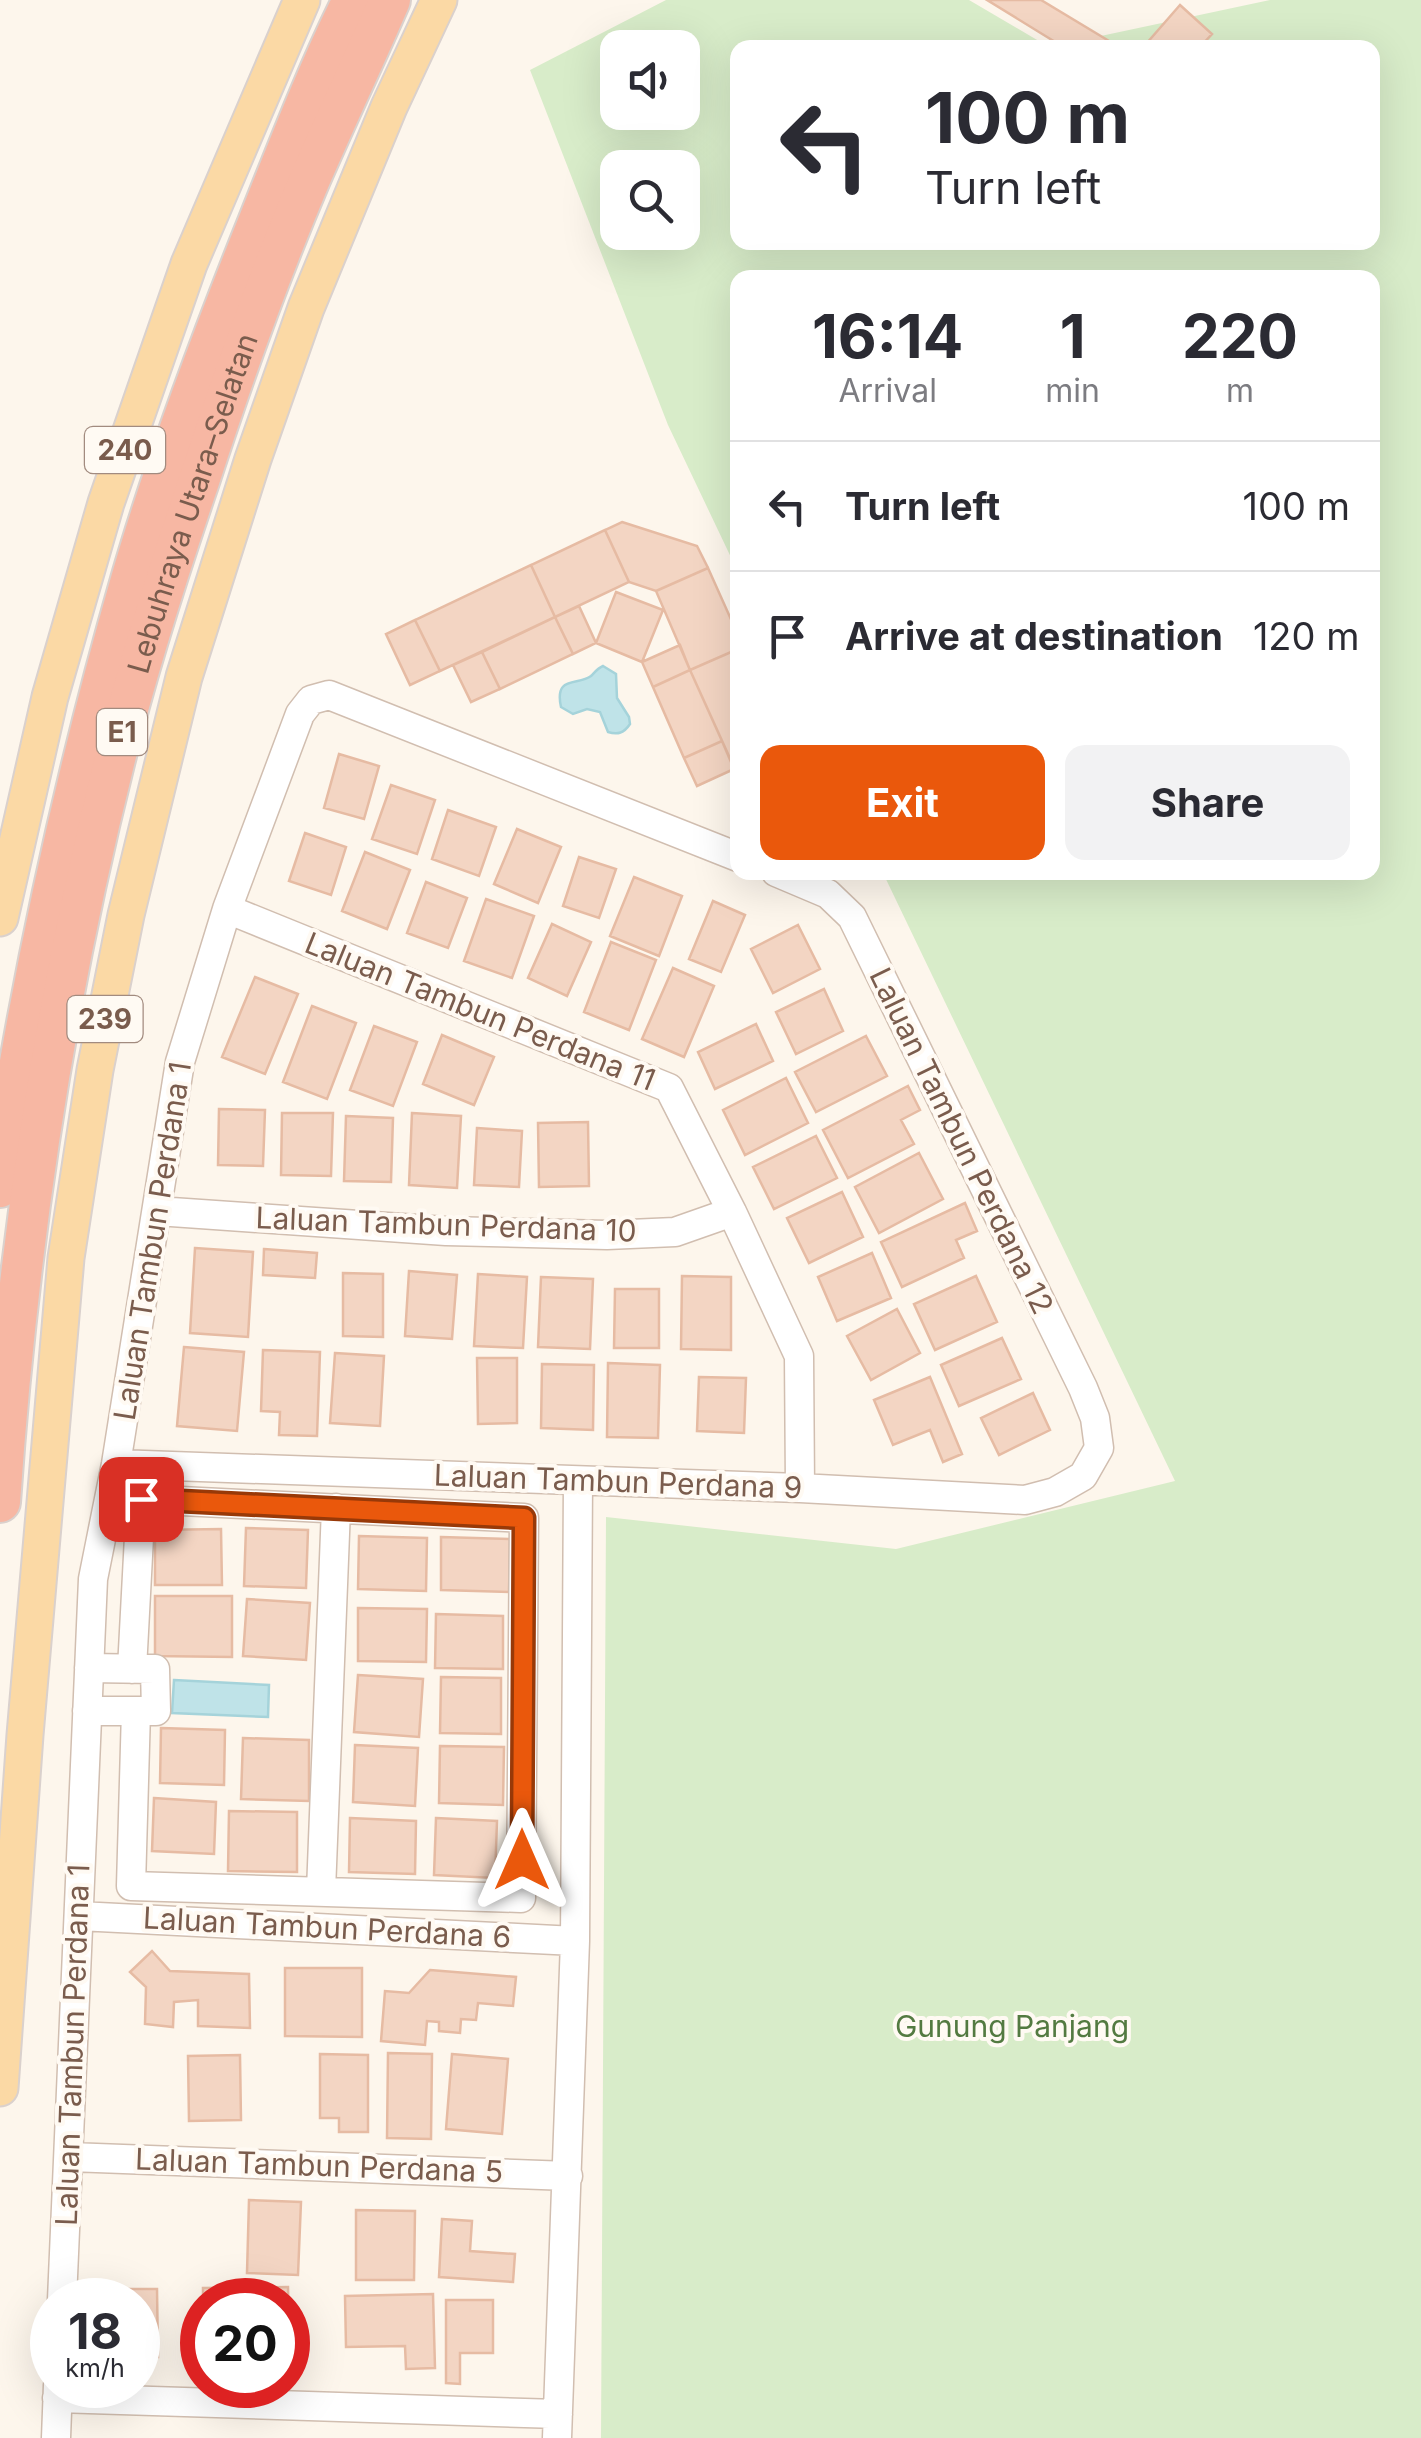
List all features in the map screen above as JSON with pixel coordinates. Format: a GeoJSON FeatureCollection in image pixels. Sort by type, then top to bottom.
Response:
{"type":"FeatureCollection","features":[{"type":"Feature","properties":{"kind":"highway","name":"Lebuhraya Utara–Selatan"},"geometry":{"type":"LineString","coordinates":[[0,1187],[54,884],[132,577],[228,297],[353,0]]}},
{"type":"Feature","properties":{"kind":"highway","name":"Lebuhraya Utara–Selatan"},"geometry":{"type":"LineString","coordinates":[[0,1502],[21,1270],[52,1062],[115,758],[167,574],[232,382],[310,180],[390,0]]}},
{"type":"Feature","properties":{"kind":"main road","name":"240"},"geometry":{"type":"LineString","coordinates":[[0,918],[50,697],[106,503],[189,264],[302,0]]}},
{"type":"Feature","properties":{"kind":"main road","name":"239"},"geometry":{"type":"LineString","coordinates":[[0,2088],[25,1735],[66,1258],[95,1070],[126,915],[184,676],[253,460],[306,308],[389,107],[439,0]]}},
{"type":"Feature","properties":{"kind":"street","name":"Laluan Tambun Perdana 1"},"geometry":{"type":"LineString","coordinates":[[63,2278],[93,1579],[116,1464],[180,1062],[227,909],[300,714],[311,700],[329,696],[730,854]]}},
{"type":"Feature","properties":{"kind":"street","name":"Laluan Tambun Perdana 12"},"geometry":{"type":"LineString","coordinates":[[795,880],[828,894],[852,917],[1083,1388],[1095,1418],[1099,1448]]}},
{"type":"Feature","properties":{"kind":"street","name":"Laluan Tambun Perdana 11"},"geometry":{"type":"LineString","coordinates":[[227,909],[668,1088],[732,1212],[799,1356],[800,1488]]}},
{"type":"Feature","properties":{"kind":"street","name":"Laluan Tambun Perdana 10"},"geometry":{"type":"LineString","coordinates":[[157,1212],[446,1231],[607,1235],[676,1232],[732,1212]]}},
{"type":"Feature","properties":{"kind":"street","name":"Laluan Tambun Perdana 9"},"geometry":{"type":"LineString","coordinates":[[116,1464],[800,1488],[1026,1500],[1054,1492],[1083,1476],[1099,1448]]}},
{"type":"Feature","properties":{"kind":"street"},"geometry":{"type":"LineString","coordinates":[[160,2398],[558,2426],[575,1941],[578,1481]]}},
{"type":"Feature","properties":{"kind":"street"},"geometry":{"type":"LineString","coordinates":[[132,1669],[141,1499],[524,1518],[521,1898],[131,1886],[136,1711]]}},
{"type":"Feature","properties":{"kind":"street"},"geometry":{"type":"LineString","coordinates":[[321,1892],[336,1508]]}},
{"type":"Feature","properties":{"kind":"street"},"geometry":{"type":"LineString","coordinates":[[87,1711],[156,1712],[156,1670],[90,1668]]}},
{"type":"Feature","properties":{"kind":"street","name":"Laluan Tambun Perdana 6"},"geometry":{"type":"LineString","coordinates":[[78,1916],[575,1941]]}},
{"type":"Feature","properties":{"kind":"street","name":"Laluan Tambun Perdana 5"},"geometry":{"type":"LineString","coordinates":[[70,2158],[568,2176]]}},
{"type":"Feature","properties":{"kind":"street"},"geometry":{"type":"LineString","coordinates":[[56,2438],[57,2408]]}},
{"type":"Feature","properties":{"kind":"green space","name":"Gunung Panjang"},"geometry":{"type":"Polygon","coordinates":[[[666,0],[969,0],[1037,40],[730,40],[730,250],[1380,250],[1380,40],[1082,40],[1270,0],[1421,0],[1421,2438],[601,2438],[606,1517],[896,1549],[1175,1481],[886,880],[1380,880],[1380,270],[730,270],[730,555],[668,425],[530,70],[600,34],[600,130],[700,130],[700,30],[608,30],[666,0]]]}},
{"type":"Feature","properties":{"kind":"water"},"geometry":{"type":"Polygon","coordinates":[[[603,666],[616,674],[617,698],[629,717],[630,724],[618,733],[608,732],[600,712],[587,709],[573,714],[561,707],[564,686],[586,679],[603,666]]]}},
{"type":"Feature","properties":{"kind":"water"},"geometry":{"type":"Polygon","coordinates":[[[174,1680],[269,1685],[268,1717],[172,1713],[174,1680]]]}},
{"type":"Feature","properties":{"kind":"building"},"geometry":{"type":"Polygon","coordinates":[[[987,0],[1041,0],[1107,40],[1052,40],[987,0]]]}},
{"type":"Feature","properties":{"kind":"building"},"geometry":{"type":"Polygon","coordinates":[[[1180,5],[1212,34],[1206,40],[1149,40],[1180,5]]]}},
{"type":"Feature","properties":{"kind":"building"},"geometry":{"type":"Polygon","coordinates":[[[622,522],[697,546],[708,568],[656,591],[629,582],[605,530],[622,522]]]}},
{"type":"Feature","properties":{"kind":"building"},"geometry":{"type":"Polygon","coordinates":[[[605,530],[629,582],[555,617],[531,565],[605,530]]]}},
{"type":"Feature","properties":{"kind":"building"},"geometry":{"type":"Polygon","coordinates":[[[531,565],[555,617],[440,671],[415,620],[531,565]]]}},
{"type":"Feature","properties":{"kind":"building"},"geometry":{"type":"Polygon","coordinates":[[[708,568],[730,617],[730,652],[690,670],[656,591],[708,568]]]}},
{"type":"Feature","properties":{"kind":"building"},"geometry":{"type":"Polygon","coordinates":[[[616,592],[663,610],[642,662],[596,643],[616,592]]]}},
{"type":"Feature","properties":{"kind":"building"},"geometry":{"type":"Polygon","coordinates":[[[579,606],[596,643],[573,654],[555,617],[579,606]]]}},
{"type":"Feature","properties":{"kind":"building"},"geometry":{"type":"Polygon","coordinates":[[[555,617],[573,654],[500,689],[482,652],[555,617]]]}},
{"type":"Feature","properties":{"kind":"building"},"geometry":{"type":"Polygon","coordinates":[[[415,620],[440,671],[410,685],[386,634],[415,620]]]}},
{"type":"Feature","properties":{"kind":"building"},"geometry":{"type":"Polygon","coordinates":[[[680,645],[690,670],[653,687],[642,662],[680,645]]]}},
{"type":"Feature","properties":{"kind":"building"},"geometry":{"type":"Polygon","coordinates":[[[482,652],[500,689],[471,702],[453,665],[482,652]]]}},
{"type":"Feature","properties":{"kind":"building"},"geometry":{"type":"Polygon","coordinates":[[[730,652],[730,758],[690,670],[730,652]]]}},
{"type":"Feature","properties":{"kind":"building"},"geometry":{"type":"Polygon","coordinates":[[[690,670],[722,741],[684,758],[653,687],[690,670]]]}},
{"type":"Feature","properties":{"kind":"building"},"geometry":{"type":"Polygon","coordinates":[[[722,741],[730,771],[697,786],[684,758],[722,741]]]}},
{"type":"Feature","properties":{"kind":"building"},"geometry":{"type":"Polygon","coordinates":[[[339,754],[379,766],[364,819],[324,808],[339,754]]]}},
{"type":"Feature","properties":{"kind":"building"},"geometry":{"type":"Polygon","coordinates":[[[391,785],[435,800],[417,854],[372,839],[391,785]]]}},
{"type":"Feature","properties":{"kind":"building"},"geometry":{"type":"Polygon","coordinates":[[[448,810],[496,827],[479,876],[432,859],[448,810]]]}},
{"type":"Feature","properties":{"kind":"building"},"geometry":{"type":"Polygon","coordinates":[[[517,829],[561,847],[538,903],[494,884],[517,829]]]}},
{"type":"Feature","properties":{"kind":"building"},"geometry":{"type":"Polygon","coordinates":[[[305,833],[346,847],[331,895],[289,881],[305,833]]]}},
{"type":"Feature","properties":{"kind":"building"},"geometry":{"type":"Polygon","coordinates":[[[365,852],[410,870],[387,929],[342,911],[365,852]]]}},
{"type":"Feature","properties":{"kind":"building"},"geometry":{"type":"Polygon","coordinates":[[[579,857],[616,869],[599,918],[563,906],[579,857]]]}},
{"type":"Feature","properties":{"kind":"building"},"geometry":{"type":"Polygon","coordinates":[[[634,877],[682,896],[659,956],[610,936],[634,877]]]}},
{"type":"Feature","properties":{"kind":"building"},"geometry":{"type":"Polygon","coordinates":[[[426,882],[467,898],[448,948],[407,933],[426,882]]]}},
{"type":"Feature","properties":{"kind":"building"},"geometry":{"type":"Polygon","coordinates":[[[486,899],[534,916],[512,978],[464,961],[486,899]]]}},
{"type":"Feature","properties":{"kind":"building"},"geometry":{"type":"Polygon","coordinates":[[[713,901],[745,915],[721,972],[689,959],[713,901]]]}},
{"type":"Feature","properties":{"kind":"building"},"geometry":{"type":"Polygon","coordinates":[[[552,924],[591,942],[567,996],[528,978],[552,924]]]}},
{"type":"Feature","properties":{"kind":"building"},"geometry":{"type":"Polygon","coordinates":[[[798,925],[820,969],[773,993],[751,949],[798,925]]]}},
{"type":"Feature","properties":{"kind":"building"},"geometry":{"type":"Polygon","coordinates":[[[611,942],[656,960],[629,1030],[584,1012],[611,942]]]}},
{"type":"Feature","properties":{"kind":"building"},"geometry":{"type":"Polygon","coordinates":[[[673,968],[714,986],[684,1057],[642,1039],[673,968]]]}},
{"type":"Feature","properties":{"kind":"building"},"geometry":{"type":"Polygon","coordinates":[[[255,977],[298,994],[265,1074],[222,1057],[255,977]]]}},
{"type":"Feature","properties":{"kind":"building"},"geometry":{"type":"Polygon","coordinates":[[[824,989],[843,1031],[796,1054],[776,1012],[824,989]]]}},
{"type":"Feature","properties":{"kind":"building"},"geometry":{"type":"Polygon","coordinates":[[[312,1006],[356,1023],[327,1099],[283,1082],[312,1006]]]}},
{"type":"Feature","properties":{"kind":"building"},"geometry":{"type":"Polygon","coordinates":[[[756,1024],[773,1061],[715,1089],[698,1052],[756,1024]]]}},
{"type":"Feature","properties":{"kind":"building"},"geometry":{"type":"Polygon","coordinates":[[[374,1026],[417,1042],[393,1106],[350,1090],[374,1026]]]}},
{"type":"Feature","properties":{"kind":"building"},"geometry":{"type":"Polygon","coordinates":[[[442,1035],[494,1057],[474,1105],[423,1084],[442,1035]]]}},
{"type":"Feature","properties":{"kind":"building"},"geometry":{"type":"Polygon","coordinates":[[[866,1036],[887,1076],[816,1112],[795,1072],[866,1036]]]}},
{"type":"Feature","properties":{"kind":"building"},"geometry":{"type":"Polygon","coordinates":[[[786,1078],[808,1123],[745,1155],[723,1110],[786,1078]]]}},
{"type":"Feature","properties":{"kind":"building"},"geometry":{"type":"Polygon","coordinates":[[[908,1086],[920,1110],[901,1120],[914,1144],[848,1178],[823,1130],[908,1086]]]}},
{"type":"Feature","properties":{"kind":"building"},"geometry":{"type":"Polygon","coordinates":[[[219,1109],[265,1110],[263,1166],[218,1165],[219,1109]]]}},
{"type":"Feature","properties":{"kind":"building"},"geometry":{"type":"Polygon","coordinates":[[[282,1113],[333,1113],[331,1176],[281,1175],[282,1113]]]}},
{"type":"Feature","properties":{"kind":"building"},"geometry":{"type":"Polygon","coordinates":[[[412,1113],[461,1116],[457,1188],[409,1185],[412,1113]]]}},
{"type":"Feature","properties":{"kind":"building"},"geometry":{"type":"Polygon","coordinates":[[[346,1116],[393,1118],[391,1182],[344,1181],[346,1116]]]}},
{"type":"Feature","properties":{"kind":"building"},"geometry":{"type":"Polygon","coordinates":[[[588,1122],[589,1186],[539,1187],[538,1123],[588,1122]]]}},
{"type":"Feature","properties":{"kind":"building"},"geometry":{"type":"Polygon","coordinates":[[[477,1128],[522,1131],[519,1187],[474,1185],[477,1128]]]}},
{"type":"Feature","properties":{"kind":"building"},"geometry":{"type":"Polygon","coordinates":[[[816,1136],[837,1178],[774,1209],[753,1167],[816,1136]]]}},
{"type":"Feature","properties":{"kind":"building"},"geometry":{"type":"Polygon","coordinates":[[[919,1153],[943,1199],[879,1233],[855,1187],[919,1153]]]}},
{"type":"Feature","properties":{"kind":"building"},"geometry":{"type":"Polygon","coordinates":[[[842,1192],[863,1237],[809,1263],[787,1218],[842,1192]]]}},
{"type":"Feature","properties":{"kind":"building"},"geometry":{"type":"Polygon","coordinates":[[[965,1203],[977,1231],[956,1240],[964,1258],[902,1287],[881,1242],[965,1203]]]}},
{"type":"Feature","properties":{"kind":"building"},"geometry":{"type":"Polygon","coordinates":[[[195,1248],[253,1252],[248,1337],[190,1333],[195,1248]]]}},
{"type":"Feature","properties":{"kind":"building"},"geometry":{"type":"Polygon","coordinates":[[[264,1249],[317,1253],[315,1278],[263,1275],[264,1249]]]}},
{"type":"Feature","properties":{"kind":"building"},"geometry":{"type":"Polygon","coordinates":[[[872,1253],[891,1298],[837,1321],[818,1277],[872,1253]]]}},
{"type":"Feature","properties":{"kind":"building"},"geometry":{"type":"Polygon","coordinates":[[[409,1271],[457,1275],[452,1339],[405,1336],[409,1271]]]}},
{"type":"Feature","properties":{"kind":"building"},"geometry":{"type":"Polygon","coordinates":[[[343,1273],[383,1274],[383,1337],[343,1336],[343,1273]]]}},
{"type":"Feature","properties":{"kind":"building"},"geometry":{"type":"Polygon","coordinates":[[[478,1274],[527,1277],[523,1348],[474,1346],[478,1274]]]}},
{"type":"Feature","properties":{"kind":"building"},"geometry":{"type":"Polygon","coordinates":[[[682,1276],[731,1277],[731,1350],[681,1349],[682,1276]]]}},
{"type":"Feature","properties":{"kind":"building"},"geometry":{"type":"Polygon","coordinates":[[[976,1276],[997,1322],[935,1350],[914,1304],[976,1276]]]}},
{"type":"Feature","properties":{"kind":"building"},"geometry":{"type":"Polygon","coordinates":[[[541,1277],[593,1279],[590,1349],[538,1347],[541,1277]]]}},
{"type":"Feature","properties":{"kind":"building"},"geometry":{"type":"Polygon","coordinates":[[[615,1289],[659,1289],[659,1348],[614,1348],[615,1289]]]}},
{"type":"Feature","properties":{"kind":"building"},"geometry":{"type":"Polygon","coordinates":[[[897,1309],[920,1353],[871,1380],[847,1336],[897,1309]]]}},
{"type":"Feature","properties":{"kind":"building"},"geometry":{"type":"Polygon","coordinates":[[[1002,1338],[1021,1379],[959,1406],[941,1365],[1002,1338]]]}},
{"type":"Feature","properties":{"kind":"building"},"geometry":{"type":"Polygon","coordinates":[[[184,1347],[244,1352],[237,1431],[177,1426],[184,1347]]]}},
{"type":"Feature","properties":{"kind":"building"},"geometry":{"type":"Polygon","coordinates":[[[263,1350],[320,1352],[317,1436],[279,1435],[280,1412],[261,1411],[263,1350]]]}},
{"type":"Feature","properties":{"kind":"building"},"geometry":{"type":"Polygon","coordinates":[[[335,1353],[384,1356],[380,1426],[330,1423],[335,1353]]]}},
{"type":"Feature","properties":{"kind":"building"},"geometry":{"type":"Polygon","coordinates":[[[477,1358],[517,1358],[517,1423],[478,1424],[477,1358]]]}},
{"type":"Feature","properties":{"kind":"building"},"geometry":{"type":"Polygon","coordinates":[[[608,1363],[660,1365],[658,1438],[607,1437],[608,1363]]]}},
{"type":"Feature","properties":{"kind":"building"},"geometry":{"type":"Polygon","coordinates":[[[542,1364],[594,1365],[593,1430],[541,1428],[542,1364]]]}},
{"type":"Feature","properties":{"kind":"building"},"geometry":{"type":"Polygon","coordinates":[[[699,1377],[746,1378],[744,1433],[697,1431],[699,1377]]]}},
{"type":"Feature","properties":{"kind":"building"},"geometry":{"type":"Polygon","coordinates":[[[930,1377],[962,1454],[943,1462],[930,1430],[893,1445],[874,1400],[930,1377]]]}},
{"type":"Feature","properties":{"kind":"building"},"geometry":{"type":"Polygon","coordinates":[[[1033,1393],[1050,1430],[999,1455],[981,1418],[1033,1393]]]}},
{"type":"Feature","properties":{"kind":"building"},"geometry":{"type":"Polygon","coordinates":[[[246,1528],[308,1530],[306,1588],[244,1586],[246,1528]]]}},
{"type":"Feature","properties":{"kind":"building"},"geometry":{"type":"Polygon","coordinates":[[[221,1529],[222,1585],[155,1585],[155,1530],[221,1529]]]}},
{"type":"Feature","properties":{"kind":"building"},"geometry":{"type":"Polygon","coordinates":[[[359,1536],[427,1538],[426,1591],[358,1589],[359,1536]]]}},
{"type":"Feature","properties":{"kind":"building"},"geometry":{"type":"Polygon","coordinates":[[[441,1537],[510,1539],[509,1592],[441,1590],[441,1537]]]}},
{"type":"Feature","properties":{"kind":"building"},"geometry":{"type":"Polygon","coordinates":[[[155,1596],[232,1596],[232,1657],[155,1656],[155,1596]]]}},
{"type":"Feature","properties":{"kind":"building"},"geometry":{"type":"Polygon","coordinates":[[[247,1599],[310,1603],[306,1660],[243,1656],[247,1599]]]}},
{"type":"Feature","properties":{"kind":"building"},"geometry":{"type":"Polygon","coordinates":[[[358,1608],[427,1609],[426,1662],[358,1661],[358,1608]]]}},
{"type":"Feature","properties":{"kind":"building"},"geometry":{"type":"Polygon","coordinates":[[[436,1614],[503,1616],[503,1669],[435,1668],[436,1614]]]}},
{"type":"Feature","properties":{"kind":"building"},"geometry":{"type":"Polygon","coordinates":[[[358,1675],[423,1679],[419,1737],[354,1732],[358,1675]]]}},
{"type":"Feature","properties":{"kind":"building"},"geometry":{"type":"Polygon","coordinates":[[[441,1677],[501,1678],[501,1734],[440,1733],[441,1677]]]}},
{"type":"Feature","properties":{"kind":"building"},"geometry":{"type":"Polygon","coordinates":[[[161,1728],[225,1730],[224,1785],[160,1783],[161,1728]]]}},
{"type":"Feature","properties":{"kind":"building"},"geometry":{"type":"Polygon","coordinates":[[[243,1738],[309,1740],[309,1801],[241,1799],[243,1738]]]}},
{"type":"Feature","properties":{"kind":"building"},"geometry":{"type":"Polygon","coordinates":[[[355,1745],[418,1748],[415,1806],[353,1802],[355,1745]]]}},
{"type":"Feature","properties":{"kind":"building"},"geometry":{"type":"Polygon","coordinates":[[[440,1746],[504,1747],[503,1805],[439,1803],[440,1746]]]}},
{"type":"Feature","properties":{"kind":"building"},"geometry":{"type":"Polygon","coordinates":[[[154,1798],[216,1802],[214,1854],[152,1851],[154,1798]]]}},
{"type":"Feature","properties":{"kind":"building"},"geometry":{"type":"Polygon","coordinates":[[[229,1811],[297,1812],[297,1872],[228,1871],[229,1811]]]}},
{"type":"Feature","properties":{"kind":"building"},"geometry":{"type":"Polygon","coordinates":[[[350,1818],[416,1821],[415,1874],[349,1872],[350,1818]]]}},
{"type":"Feature","properties":{"kind":"building"},"geometry":{"type":"Polygon","coordinates":[[[436,1818],[497,1821],[495,1878],[434,1875],[436,1818]]]}},
{"type":"Feature","properties":{"kind":"building"},"geometry":{"type":"Polygon","coordinates":[[[152,1951],[170,1971],[249,1974],[250,2028],[198,2026],[198,2000],[174,2002],[173,2027],[145,2024],[146,1987],[130,1972],[152,1951]]]}},
{"type":"Feature","properties":{"kind":"building"},"geometry":{"type":"Polygon","coordinates":[[[285,1968],[362,1968],[362,2037],[285,2036],[285,1968]]]}},
{"type":"Feature","properties":{"kind":"building"},"geometry":{"type":"Polygon","coordinates":[[[430,1970],[516,1977],[513,2006],[478,2003],[476,2020],[461,2019],[460,2033],[439,2031],[439,2022],[427,2021],[425,2045],[381,2041],[385,1991],[409,1993],[430,1970]]]}},
{"type":"Feature","properties":{"kind":"building"},"geometry":{"type":"Polygon","coordinates":[[[388,2053],[432,2054],[431,2139],[387,2138],[388,2053]]]}},
{"type":"Feature","properties":{"kind":"building"},"geometry":{"type":"Polygon","coordinates":[[[320,2054],[368,2055],[368,2132],[339,2132],[339,2118],[320,2118],[320,2054]]]}},
{"type":"Feature","properties":{"kind":"building"},"geometry":{"type":"Polygon","coordinates":[[[452,2054],[508,2059],[502,2134],[446,2129],[452,2054]]]}},
{"type":"Feature","properties":{"kind":"building"},"geometry":{"type":"Polygon","coordinates":[[[240,2055],[241,2120],[189,2121],[188,2056],[240,2055]]]}},
{"type":"Feature","properties":{"kind":"building"},"geometry":{"type":"Polygon","coordinates":[[[249,2200],[301,2202],[298,2275],[247,2273],[249,2200]]]}},
{"type":"Feature","properties":{"kind":"building"},"geometry":{"type":"Polygon","coordinates":[[[356,2210],[415,2211],[414,2280],[356,2280],[356,2210]]]}},
{"type":"Feature","properties":{"kind":"building"},"geometry":{"type":"Polygon","coordinates":[[[442,2219],[472,2221],[470,2251],[515,2254],[513,2282],[439,2277],[442,2219]]]}},
{"type":"Feature","properties":{"kind":"building"},"geometry":{"type":"Polygon","coordinates":[[[433,2294],[435,2368],[406,2369],[405,2346],[346,2347],[345,2296],[433,2294]]]}},
{"type":"Feature","properties":{"kind":"building"},"geometry":{"type":"Polygon","coordinates":[[[446,2300],[493,2300],[493,2353],[460,2353],[460,2384],[446,2383],[446,2300]]]}},
{"type":"Feature","properties":{"kind":"route"},"geometry":{"type":"LineString","coordinates":[[141,1499],[524,1518],[522,1860]]}}]}
